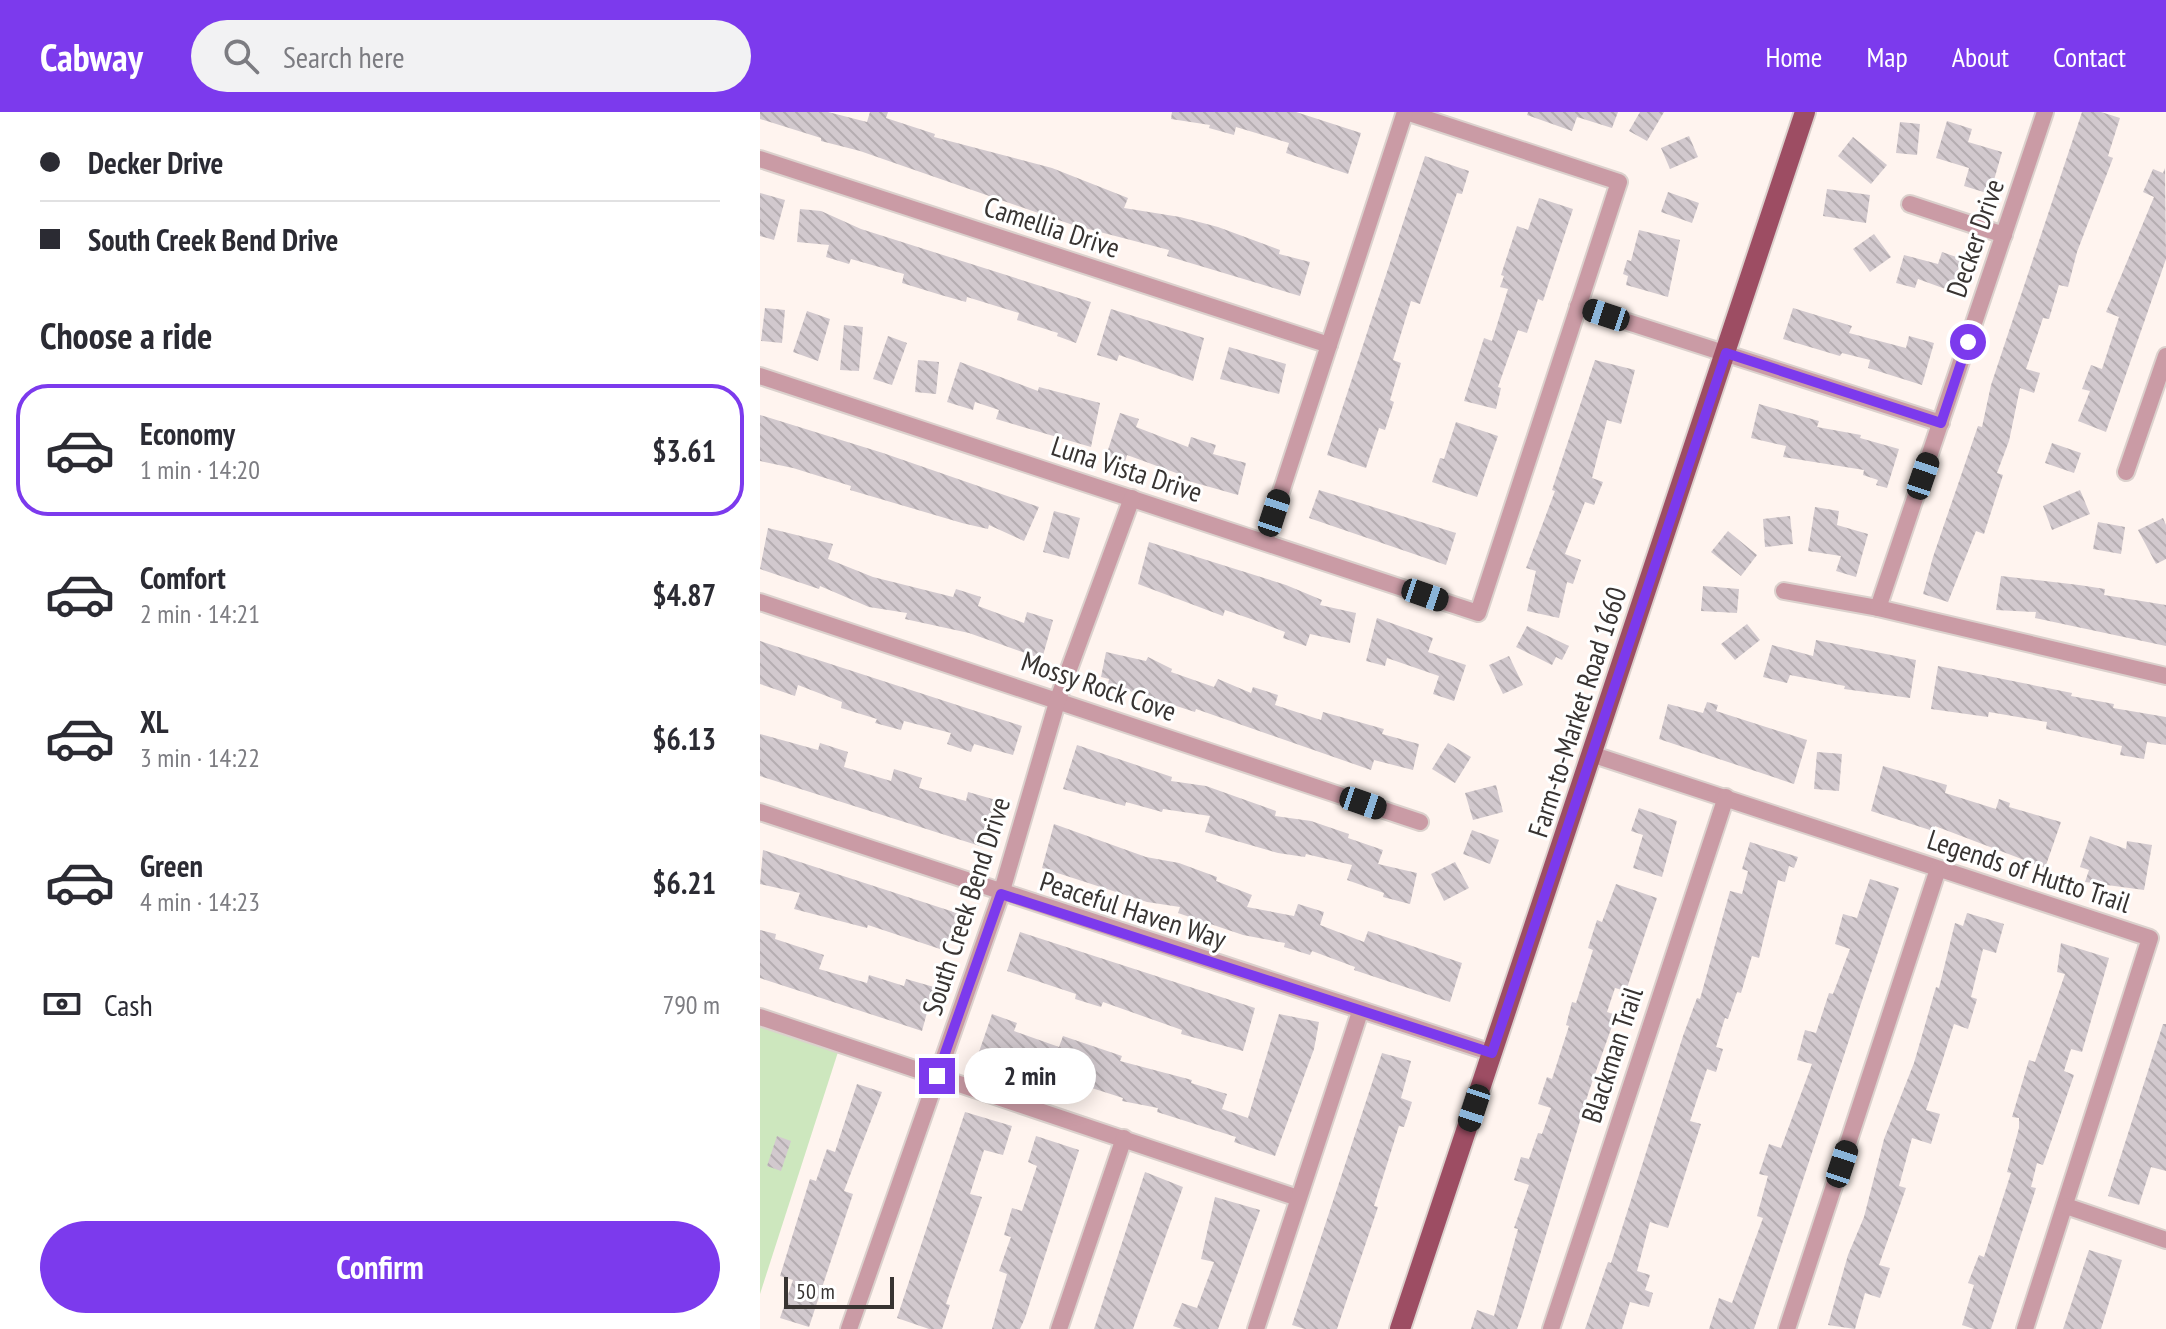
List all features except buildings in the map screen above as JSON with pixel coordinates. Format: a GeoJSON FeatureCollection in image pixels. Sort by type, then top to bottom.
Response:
{"type":"FeatureCollection","features":[{"type":"Feature","properties":{"kind":"main road","name":"Farm-to-Market Road 1660"},"geometry":{"type":"LineString","coordinates":[[1400,1329],[1594,755],[1805,112]]}},
{"type":"Feature","properties":{"kind":"street"},"geometry":{"type":"LineString","coordinates":[[1265,541],[1406,112],[1619,182],[1578,306],[1941,423]]}},
{"type":"Feature","properties":{"kind":"street","name":"Decker Drive"},"geometry":{"type":"LineString","coordinates":[[1878,608],[2045,112]]}},
{"type":"Feature","properties":{"kind":"street","name":"Camellia Drive"},"geometry":{"type":"LineString","coordinates":[[760,159],[1329,345]]}},
{"type":"Feature","properties":{"kind":"street"},"geometry":{"type":"LineString","coordinates":[[1910,204],[2004,235]]}},
{"type":"Feature","properties":{"kind":"street","name":"Luna Vista Drive"},"geometry":{"type":"LineString","coordinates":[[760,376],[1478,613],[1578,306]]}},
{"type":"Feature","properties":{"kind":"street"},"geometry":{"type":"LineString","coordinates":[[2126,472],[2166,356]]}},
{"type":"Feature","properties":{"kind":"street","name":"South Creek Bend Drive"},"geometry":{"type":"LineString","coordinates":[[849,1329],[1001,894],[1058,699],[1132,498]]}},
{"type":"Feature","properties":{"kind":"street"},"geometry":{"type":"LineString","coordinates":[[1784,591],[1878,608],[2166,676]]}},
{"type":"Feature","properties":{"kind":"street","name":"Mossy Rock Cove"},"geometry":{"type":"LineString","coordinates":[[760,602],[1420,822]]}},
{"type":"Feature","properties":{"kind":"street","name":"Legends of Hutto Trail"},"geometry":{"type":"LineString","coordinates":[[1594,755],[2150,938],[2025,1329]]}},
{"type":"Feature","properties":{"kind":"street","name":"Blackman Trail"},"geometry":{"type":"LineString","coordinates":[[1551,1329],[1726,797]]}},
{"type":"Feature","properties":{"kind":"street","name":"Peaceful Haven Way"},"geometry":{"type":"LineString","coordinates":[[760,812],[1001,894],[1492,1053]]}},
{"type":"Feature","properties":{"kind":"street"},"geometry":{"type":"LineString","coordinates":[[1787,1329],[1938,869]]}},
{"type":"Feature","properties":{"kind":"street"},"geometry":{"type":"LineString","coordinates":[[1256,1329],[1360,1012]]}},
{"type":"Feature","properties":{"kind":"street"},"geometry":{"type":"LineString","coordinates":[[760,1017],[1298,1198]]}},
{"type":"Feature","properties":{"kind":"street"},"geometry":{"type":"LineString","coordinates":[[1059,1329],[1124,1138]]}},
{"type":"Feature","properties":{"kind":"street"},"geometry":{"type":"LineString","coordinates":[[2066,1206],[2166,1240]]}},
{"type":"Feature","properties":{"kind":"green space"},"geometry":{"type":"Polygon","coordinates":[[[760,1026],[838,1052],[760,1294],[760,1026]]]}},
{"type":"Feature","properties":{"kind":"route"},"geometry":{"type":"LineString","coordinates":[[937,1076],[1001,894],[1492,1053],[1726,353],[1941,423],[1968,342]]}}]}
